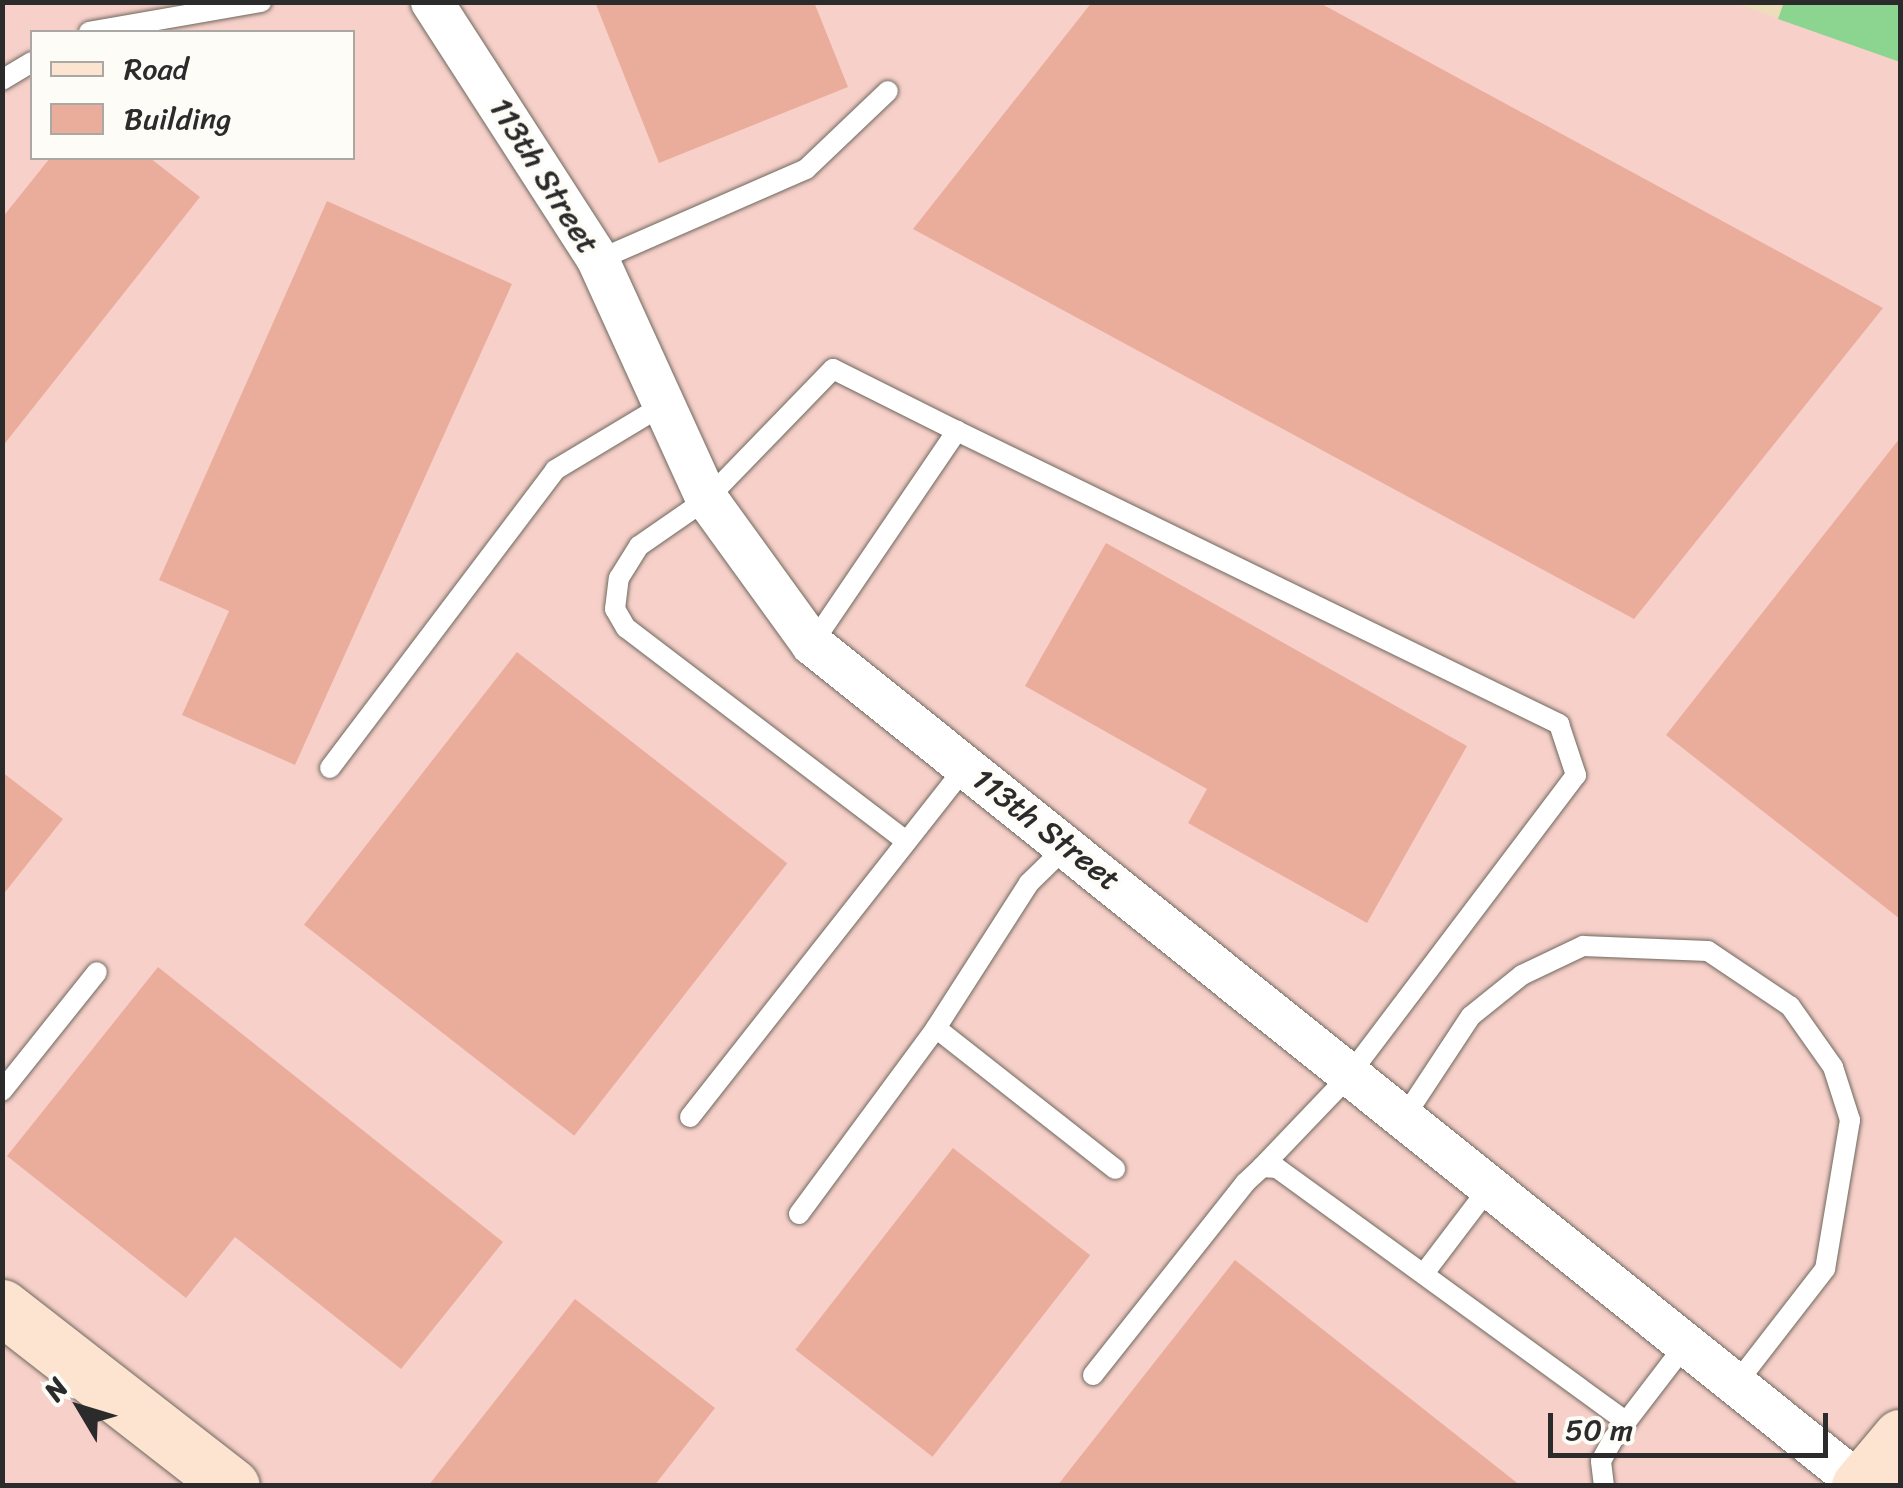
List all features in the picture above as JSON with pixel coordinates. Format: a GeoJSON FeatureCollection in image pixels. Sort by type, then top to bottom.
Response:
{"type":"FeatureCollection","features":[{"type":"Feature","properties":{"kind":"street","name":"113th Street"},"geometry":{"type":"LineString","coordinates":[[422,4],[598,260],[707,499],[812,644],[1068,844],[1348,1077],[1859,1485]]}},
{"type":"Feature","properties":{"kind":"street"},"geometry":{"type":"LineString","coordinates":[[2,1307],[232,1486]]}},
{"type":"Feature","properties":{"kind":"street"},"geometry":{"type":"LineString","coordinates":[[1859,1485],[1900,1437]]}},
{"type":"Feature","properties":{"kind":"lane"},"geometry":{"type":"LineString","coordinates":[[101,30],[262,2]]}},
{"type":"Feature","properties":{"kind":"lane"},"geometry":{"type":"LineString","coordinates":[[2,80],[30,63]]}},
{"type":"Feature","properties":{"kind":"lane"},"geometry":{"type":"LineString","coordinates":[[598,260],[806,169],[888,91]]}},
{"type":"Feature","properties":{"kind":"lane"},"geometry":{"type":"LineString","coordinates":[[906,841],[626,628],[616,609],[619,578],[639,546],[707,499],[833,369],[1558,724],[1576,774],[1348,1077],[1262,1168],[1093,1375]]}},
{"type":"Feature","properties":{"kind":"lane"},"geometry":{"type":"LineString","coordinates":[[330,768],[555,470],[663,405]]}},
{"type":"Feature","properties":{"kind":"lane"},"geometry":{"type":"LineString","coordinates":[[812,644],[957,430]]}},
{"type":"Feature","properties":{"kind":"lane"},"geometry":{"type":"LineString","coordinates":[[690,1117],[966,766]]}},
{"type":"Feature","properties":{"kind":"lane"},"geometry":{"type":"LineString","coordinates":[[799,1214],[936,1028],[1029,883],[1068,844]]}},
{"type":"Feature","properties":{"kind":"lane"},"geometry":{"type":"LineString","coordinates":[[1402,1119],[1471,1016],[1522,975],[1583,946],[1708,951],[1790,1006],[1833,1067],[1850,1120],[1848,1139],[1825,1269],[1735,1385]]}},
{"type":"Feature","properties":{"kind":"lane"},"geometry":{"type":"LineString","coordinates":[[2,1091],[97,972]]}},
{"type":"Feature","properties":{"kind":"lane"},"geometry":{"type":"LineString","coordinates":[[936,1028],[1115,1170]]}},
{"type":"Feature","properties":{"kind":"lane"},"geometry":{"type":"LineString","coordinates":[[1262,1168],[1290,1172],[1626,1422]]}},
{"type":"Feature","properties":{"kind":"lane"},"geometry":{"type":"LineString","coordinates":[[1425,1272],[1488,1189]]}},
{"type":"Feature","properties":{"kind":"lane"},"geometry":{"type":"LineString","coordinates":[[1604,1486],[1602,1461],[1626,1422],[1685,1346]]}},
{"type":"Feature","properties":{"kind":"shaded area"},"geometry":{"type":"Polygon","coordinates":[[[1732,2],[1900,62],[1900,1485],[3,1486],[3,3],[1732,2]]]}},
{"type":"Feature","properties":{"kind":"green space"},"geometry":{"type":"Polygon","coordinates":[[[1784,2],[1900,3],[1900,62],[1778,19],[1784,2]]]}},
{"type":"Feature","properties":{"kind":"building"},"geometry":{"type":"Polygon","coordinates":[[[595,2],[814,2],[848,87],[659,163],[595,2]]]}},
{"type":"Feature","properties":{"kind":"building"},"geometry":{"type":"Polygon","coordinates":[[[1092,2],[1318,2],[1883,308],[1634,619],[913,229],[1092,2]]]}},
{"type":"Feature","properties":{"kind":"building"},"geometry":{"type":"Polygon","coordinates":[[[48,160],[153,160],[200,197],[2,447],[2,218],[48,160]]]}},
{"type":"Feature","properties":{"kind":"building"},"geometry":{"type":"Polygon","coordinates":[[[327,201],[512,284],[295,765],[182,715],[229,611],[159,580],[327,201]]]}},
{"type":"Feature","properties":{"kind":"building"},"geometry":{"type":"Polygon","coordinates":[[[1900,438],[1900,919],[1666,735],[1900,438]]]}},
{"type":"Feature","properties":{"kind":"building"},"geometry":{"type":"Polygon","coordinates":[[[1106,543],[1467,746],[1367,923],[1188,823],[1207,789],[1025,686],[1106,543]]]}},
{"type":"Feature","properties":{"kind":"building"},"geometry":{"type":"Polygon","coordinates":[[[517,652],[787,863],[574,1136],[304,925],[517,652]]]}},
{"type":"Feature","properties":{"kind":"building"},"geometry":{"type":"Polygon","coordinates":[[[2,772],[63,819],[2,896],[2,772]]]}},
{"type":"Feature","properties":{"kind":"building"},"geometry":{"type":"Polygon","coordinates":[[[158,967],[503,1242],[401,1369],[235,1237],[186,1298],[7,1156],[158,967]]]}},
{"type":"Feature","properties":{"kind":"building"},"geometry":{"type":"Polygon","coordinates":[[[953,1148],[1090,1255],[933,1457],[795,1350],[953,1148]]]}},
{"type":"Feature","properties":{"kind":"building"},"geometry":{"type":"Polygon","coordinates":[[[1235,1260],[1521,1486],[1057,1486],[1235,1260]]]}},
{"type":"Feature","properties":{"kind":"building"},"geometry":{"type":"Polygon","coordinates":[[[575,1299],[715,1408],[654,1486],[428,1486],[575,1299]]]}}]}
